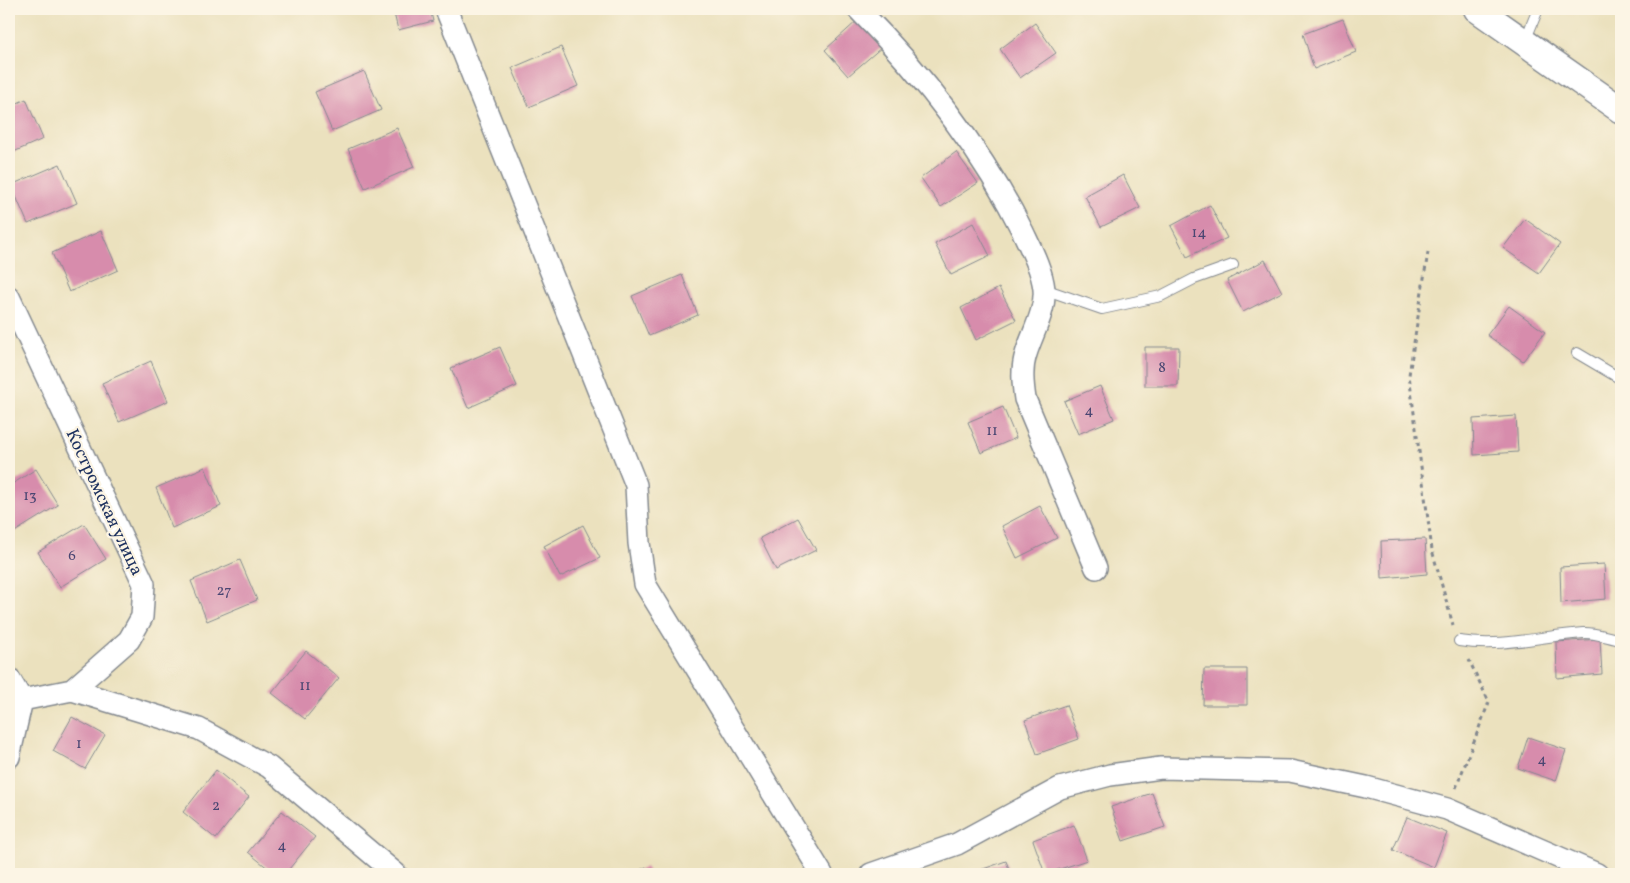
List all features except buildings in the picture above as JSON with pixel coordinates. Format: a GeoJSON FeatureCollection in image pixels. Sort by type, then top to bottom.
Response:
{"type":"FeatureCollection","features":[{"type":"Feature","properties":{"kind":"street"},"geometry":{"type":"LineString","coordinates":[[446,9],[636,485],[639,543],[645,584],[822,874]]}},
{"type":"Feature","properties":{"kind":"street"},"geometry":{"type":"LineString","coordinates":[[858,9],[900,52],[954,123],[1004,194],[1033,252],[1044,289],[1038,323],[1025,356],[1022,376],[1025,400],[1096,568]]}},
{"type":"Feature","properties":{"kind":"street"},"geometry":{"type":"LineString","coordinates":[[1477,9],[1621,110]]}},
{"type":"Feature","properties":{"kind":"street","name":"Костромская улица"},"geometry":{"type":"LineString","coordinates":[[9,297],[144,584],[142,617],[129,640],[72,690]]}},
{"type":"Feature","properties":{"kind":"street"},"geometry":{"type":"LineString","coordinates":[[9,678],[22,700],[9,758]]}},
{"type":"Feature","properties":{"kind":"street"},"geometry":{"type":"LineString","coordinates":[[22,700],[72,690],[198,729],[269,767],[396,874]]}},
{"type":"Feature","properties":{"kind":"street"},"geometry":{"type":"LineString","coordinates":[[871,874],[957,844],[1060,788],[1110,775],[1161,768],[1290,771],[1366,787],[1447,809],[1597,874]]}},
{"type":"Feature","properties":{"kind":"lane"},"geometry":{"type":"LineString","coordinates":[[1525,41],[1538,9]]}},
{"type":"Feature","properties":{"kind":"lane"},"geometry":{"type":"LineString","coordinates":[[1044,289],[1102,309],[1161,296],[1194,279],[1233,265]]}},
{"type":"Feature","properties":{"kind":"lane"},"geometry":{"type":"LineString","coordinates":[[1577,353],[1621,379]]}},
{"type":"Feature","properties":{"kind":"lane"},"geometry":{"type":"LineString","coordinates":[[1459,641],[1481,644],[1508,643],[1585,633],[1621,640]]}},
{"type":"Feature","properties":{"kind":"path"},"geometry":{"type":"LineString","coordinates":[[1428,252],[1409,376],[1432,550],[1459,641],[1489,702],[1474,745],[1447,809]]}}]}
